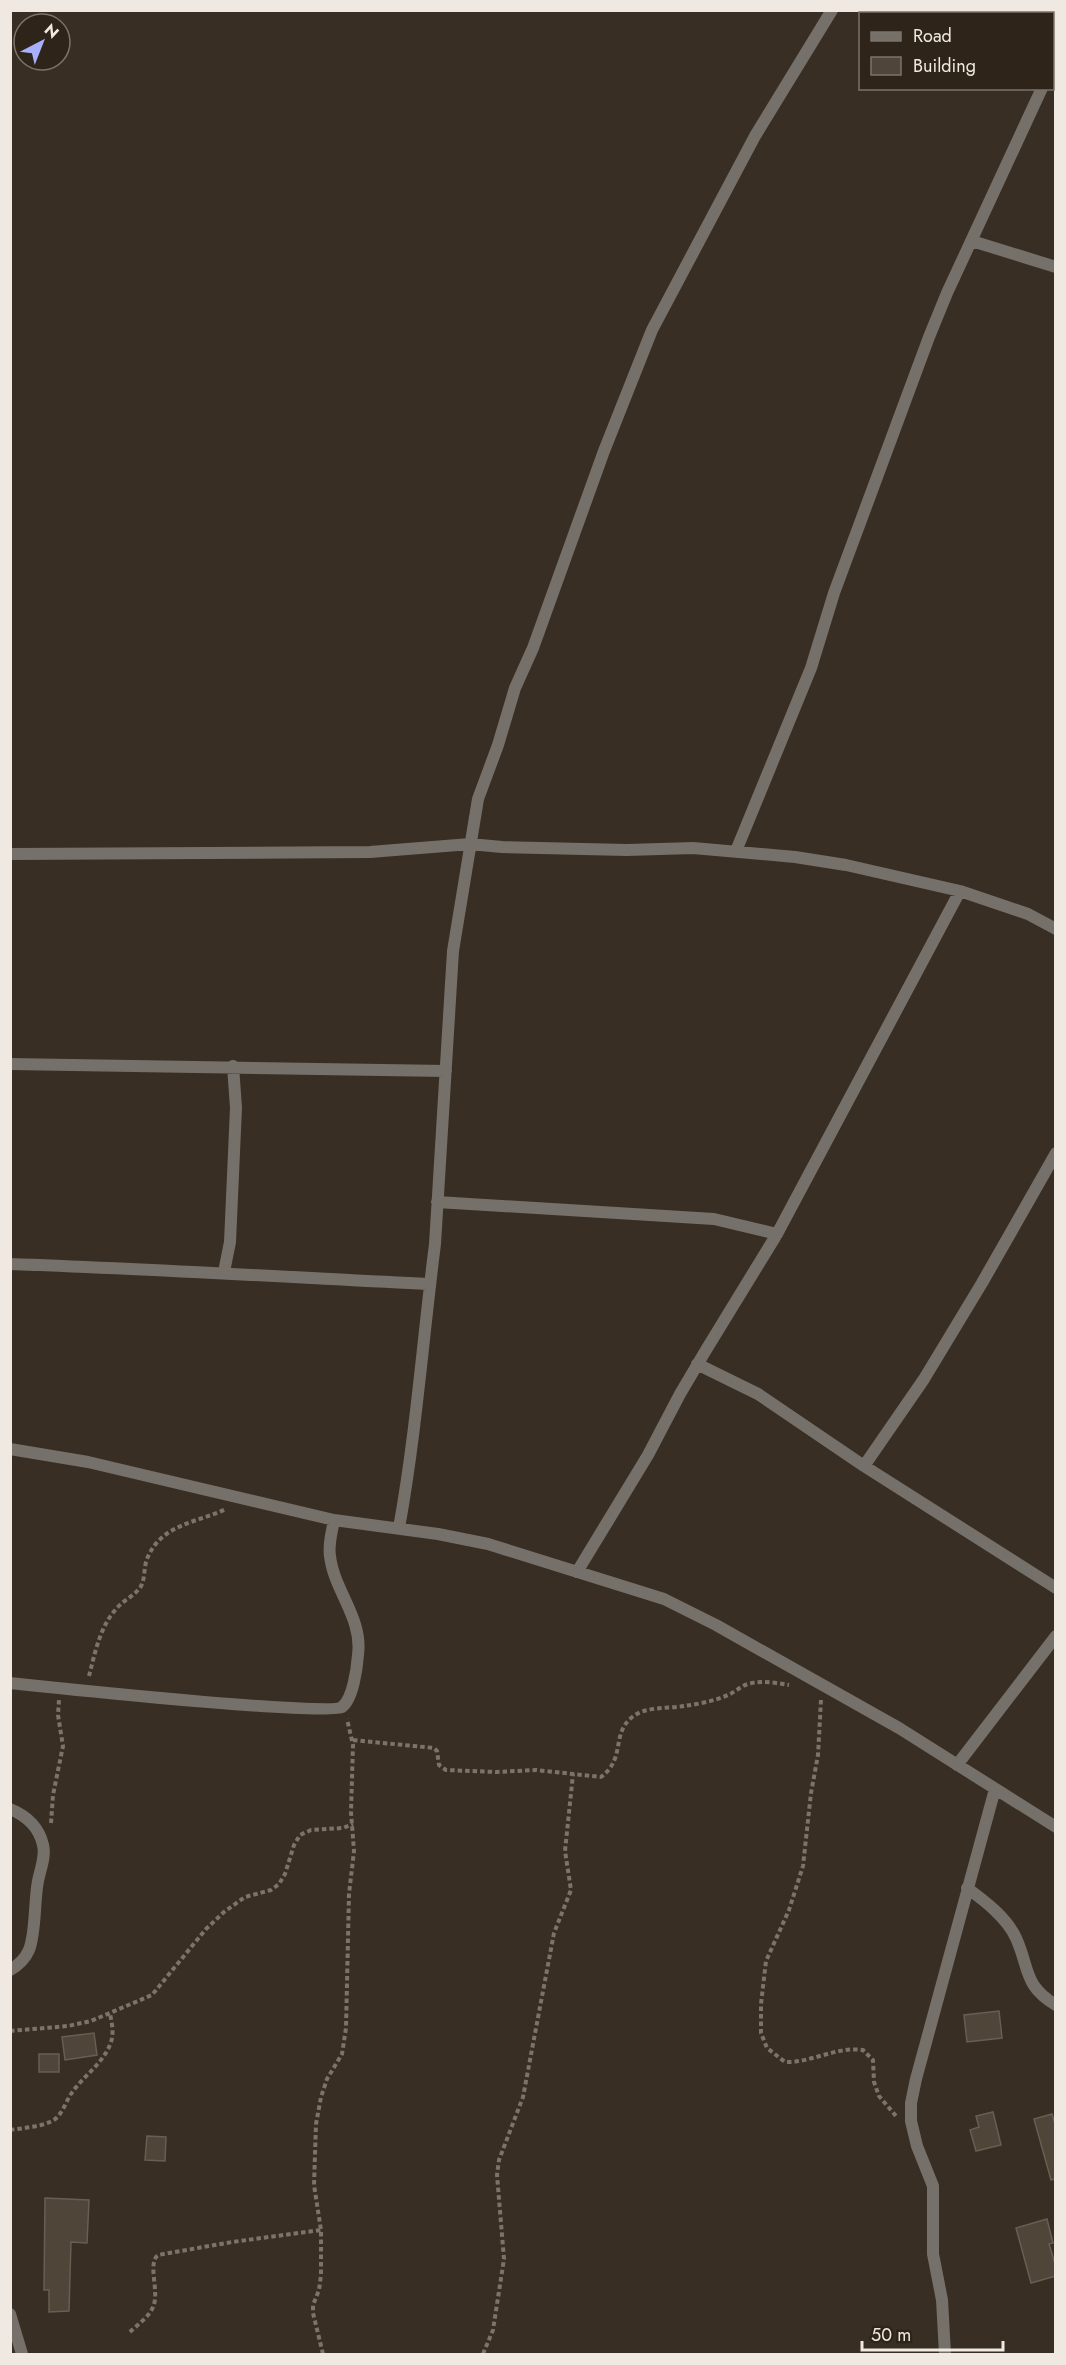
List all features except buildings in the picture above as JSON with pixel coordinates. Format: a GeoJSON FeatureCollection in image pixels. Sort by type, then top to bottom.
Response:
{"type":"FeatureCollection","features":[{"type":"Feature","properties":{"kind":"street"},"geometry":{"type":"LineString","coordinates":[[399,1528],[414,1424],[428,1284],[435,1244],[453,951],[478,799],[498,745],[515,688],[532,648],[604,450],[648,340],[755,136],[832,10]]}},
{"type":"Feature","properties":{"kind":"street"},"geometry":{"type":"LineString","coordinates":[[736,851],[811,668],[834,593],[929,337],[1041,90]]}},
{"type":"Feature","properties":{"kind":"street"},"geometry":{"type":"LineString","coordinates":[[972,241],[1056,267]]}},
{"type":"Feature","properties":{"kind":"street"},"geometry":{"type":"LineString","coordinates":[[10,854],[370,852],[470,844],[502,847],[736,851],[795,856],[846,865],[960,891],[1028,914],[1056,929]]}},
{"type":"Feature","properties":{"kind":"street"},"geometry":{"type":"LineString","coordinates":[[577,1572],[648,1455],[697,1364],[777,1234],[960,891]]}},
{"type":"Feature","properties":{"kind":"street"},"geometry":{"type":"LineString","coordinates":[[10,1064],[446,1071]]}},
{"type":"Feature","properties":{"kind":"street"},"geometry":{"type":"LineString","coordinates":[[224,1272],[230,1242],[236,1108],[233,1066]]}},
{"type":"Feature","properties":{"kind":"street"},"geometry":{"type":"LineString","coordinates":[[864,1466],[924,1379],[1056,1153]]}},
{"type":"Feature","properties":{"kind":"street"},"geometry":{"type":"LineString","coordinates":[[437,1202],[714,1219],[777,1234]]}},
{"type":"Feature","properties":{"kind":"street"},"geometry":{"type":"LineString","coordinates":[[10,1264],[171,1272],[224,1272],[428,1284]]}},
{"type":"Feature","properties":{"kind":"street"},"geometry":{"type":"LineString","coordinates":[[697,1364],[758,1394],[864,1466],[1056,1588]]}},
{"type":"Feature","properties":{"kind":"street"},"geometry":{"type":"LineString","coordinates":[[10,1449],[88,1462],[334,1520],[399,1528],[488,1544],[663,1599],[716,1625],[899,1728],[1056,1827]]}},
{"type":"Feature","properties":{"kind":"street"},"geometry":{"type":"LineString","coordinates":[[10,1683],[337,1710],[342,1707],[350,1695],[357,1669],[359,1646],[354,1618],[330,1561],[329,1546],[334,1520]]}},
{"type":"Feature","properties":{"kind":"street"},"geometry":{"type":"LineString","coordinates":[[957,1765],[1056,1636]]}},
{"type":"Feature","properties":{"kind":"street"},"geometry":{"type":"LineString","coordinates":[[945,2355],[942,2300],[933,2254],[933,2186],[913,2128],[912,2093],[995,1789]]}},
{"type":"Feature","properties":{"kind":"street"},"geometry":{"type":"LineString","coordinates":[[10,1809],[31,1821],[44,1853],[34,1903],[31,1944],[24,1959],[10,1970]]}},
{"type":"Feature","properties":{"kind":"street"},"geometry":{"type":"LineString","coordinates":[[967,1888],[992,1909],[1012,1931],[1031,1983],[1039,1994],[1056,2005]]}},
{"type":"Feature","properties":{"kind":"street"},"geometry":{"type":"LineString","coordinates":[[10,2314],[22,2355]]}},
{"type":"Feature","properties":{"kind":"path"},"geometry":{"type":"LineString","coordinates":[[85,1690],[105,1624],[119,1606],[141,1587],[146,1561],[154,1545],[176,1527],[190,1521],[210,1517],[244,1498]]}},
{"type":"Feature","properties":{"kind":"path"},"geometry":{"type":"LineString","coordinates":[[353,1740],[434,1748],[437,1751],[439,1765],[446,1770],[497,1773],[536,1770],[601,1777],[616,1760],[621,1732],[630,1718],[636,1714],[695,1704],[727,1695],[748,1684],[766,1682],[790,1685],[818,1682],[818,1755],[811,1793],[803,1866],[789,1910],[766,1961],[761,2004],[761,2033],[767,2048],[785,2062],[802,2061],[844,2051],[863,2050],[873,2060],[874,2082],[884,2104],[901,2121],[913,2128]]}},
{"type":"Feature","properties":{"kind":"path"},"geometry":{"type":"LineString","coordinates":[[43,1846],[51,1828],[53,1795],[63,1746],[57,1704],[70,1689]]}},
{"type":"Feature","properties":{"kind":"path"},"geometry":{"type":"LineString","coordinates":[[322,2355],[313,2313],[313,2305],[321,2284],[321,2230],[314,2185],[316,2124],[324,2088],[342,2054],[345,2036],[350,1894],[354,1851],[353,1740],[342,1707]]}},
{"type":"Feature","properties":{"kind":"path"},"geometry":{"type":"LineString","coordinates":[[483,2355],[493,2330],[504,2259],[497,2175],[499,2160],[523,2097],[554,1933],[571,1890],[565,1851],[573,1774]]}},
{"type":"Feature","properties":{"kind":"path"},"geometry":{"type":"LineString","coordinates":[[10,2031],[68,2026],[91,2021],[142,2000],[158,1990],[206,1929],[233,1905],[245,1897],[271,1890],[279,1884],[300,1835],[311,1830],[343,1828],[352,1824]]}},
{"type":"Feature","properties":{"kind":"path"},"geometry":{"type":"LineString","coordinates":[[10,2130],[45,2124],[61,2113],[71,2094],[104,2056],[111,2041],[111,2014]]}},
{"type":"Feature","properties":{"kind":"path"},"geometry":{"type":"LineString","coordinates":[[130,2332],[154,2306],[156,2281],[153,2264],[155,2256],[232,2242],[321,2230]]}}]}
